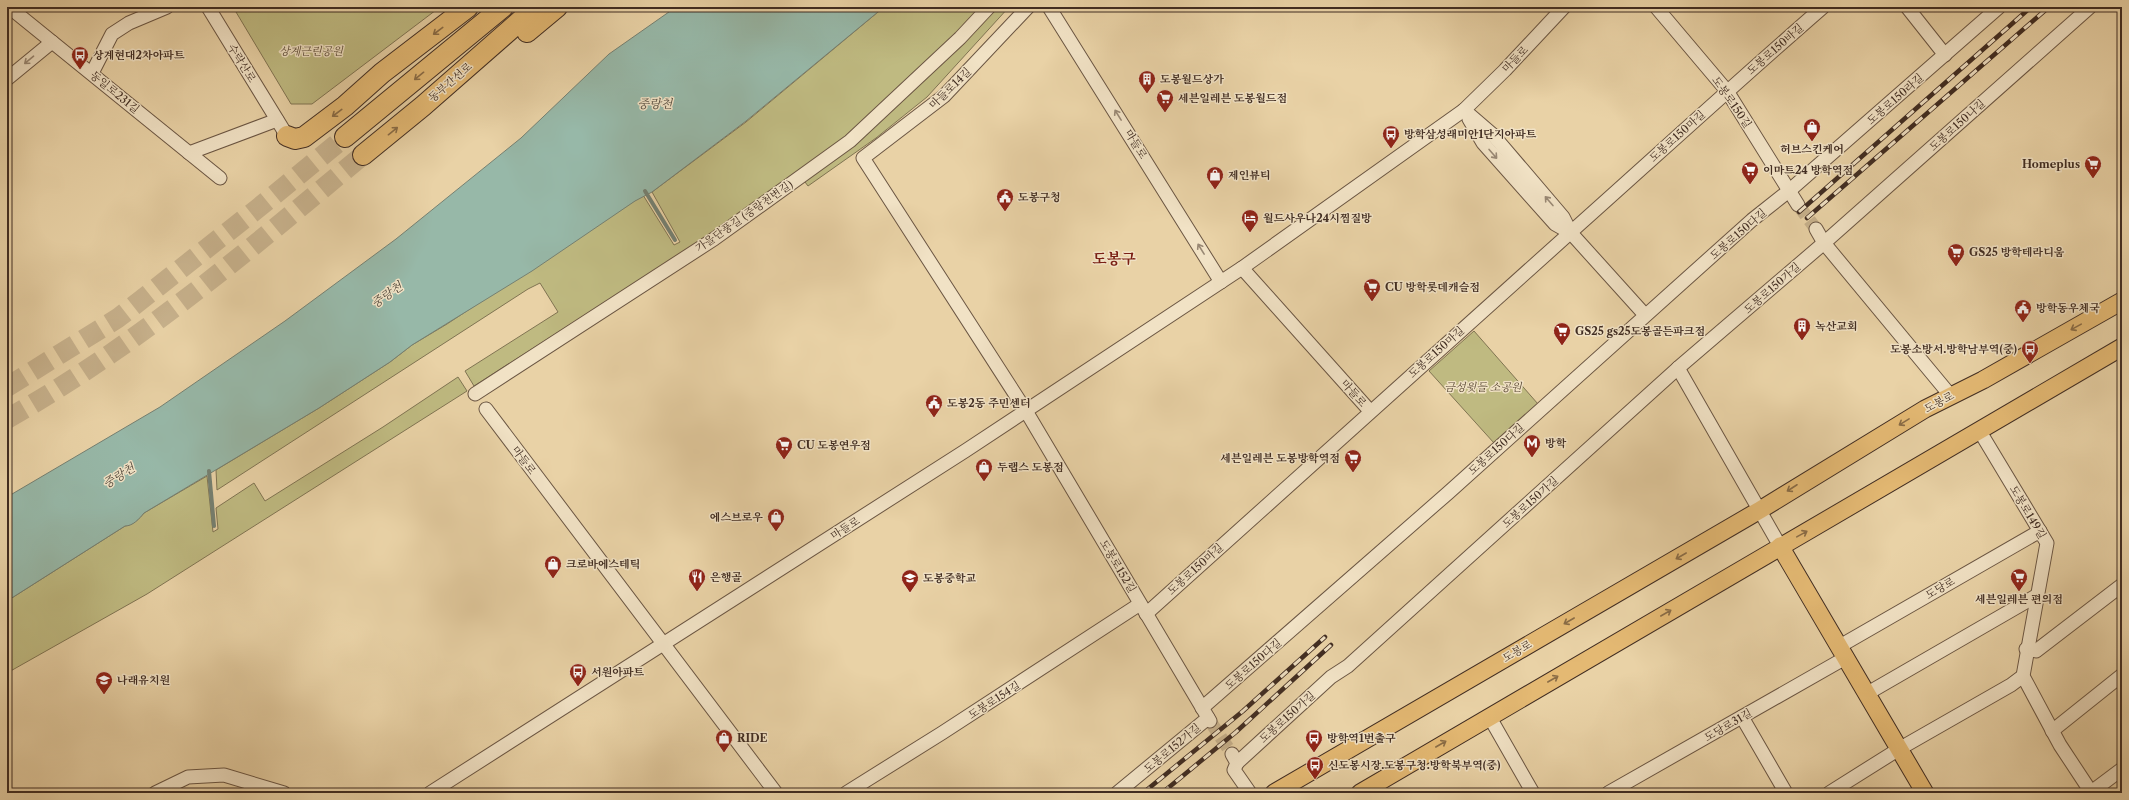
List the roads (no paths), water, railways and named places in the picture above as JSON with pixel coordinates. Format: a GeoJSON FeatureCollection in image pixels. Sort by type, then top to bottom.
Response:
{"type":"FeatureCollection","features":[{"type":"Feature","properties":{"kind":"highway"},"geometry":{"type":"LineString","coordinates":[[282,128],[295,139],[304,137],[345,106],[382,73],[468,7]]}},
{"type":"Feature","properties":{"kind":"highway"},"geometry":{"type":"LineString","coordinates":[[345,137],[503,7]]}},
{"type":"Feature","properties":{"kind":"highway","name":"동부간선로"},"geometry":{"type":"LineString","coordinates":[[363,155],[423,106],[536,7]]}},
{"type":"Feature","properties":{"kind":"highway"},"geometry":{"type":"LineString","coordinates":[[423,106],[508,48],[557,7]]}},
{"type":"Feature","properties":{"kind":"main road","name":"도봉로"},"geometry":{"type":"LineString","coordinates":[[1274,793],[1760,510],[1798,485],[1950,395],[1983,380],[2122,302]]}},
{"type":"Feature","properties":{"kind":"main road"},"geometry":{"type":"LineString","coordinates":[[1360,793],[1489,716],[2122,347]]}},
{"type":"Feature","properties":{"kind":"main road"},"geometry":{"type":"LineString","coordinates":[[1780,546],[1844,651],[1925,793]]}},
{"type":"Feature","properties":{"kind":"street","name":"동일로231길"},"geometry":{"type":"LineString","coordinates":[[10,7],[220,178]]}},
{"type":"Feature","properties":{"kind":"street"},"geometry":{"type":"LineString","coordinates":[[92,74],[112,34],[129,22],[167,7]]}},
{"type":"Feature","properties":{"kind":"street","name":"수락산로"},"geometry":{"type":"LineString","coordinates":[[208,7],[282,128]]}},
{"type":"Feature","properties":{"kind":"street","name":"가을단풍길 (중랑천변길)"},"geometry":{"type":"LineString","coordinates":[[475,394],[714,239],[850,141],[960,38],[989,7]]}},
{"type":"Feature","properties":{"kind":"street","name":"마들로14길"},"geometry":{"type":"LineString","coordinates":[[1026,411],[863,158],[939,101],[1028,7]]}},
{"type":"Feature","properties":{"kind":"street","name":"마들로"},"geometry":{"type":"LineString","coordinates":[[1049,7],[1221,282]]}},
{"type":"Feature","properties":{"kind":"street","name":"마들로"},"geometry":{"type":"LineString","coordinates":[[430,793],[528,729],[665,644],[1026,411],[1242,268],[1464,110],[1564,7]]}},
{"type":"Feature","properties":{"kind":"street","name":"도봉로150길"},"geometry":{"type":"LineString","coordinates":[[1656,7],[1727,91],[1798,205]]}},
{"type":"Feature","properties":{"kind":"street","name":"도봉로150바길"},"geometry":{"type":"LineString","coordinates":[[1727,91],[1824,7]]}},
{"type":"Feature","properties":{"kind":"street"},"geometry":{"type":"LineString","coordinates":[[1907,7],[1945,55]]}},
{"type":"Feature","properties":{"kind":"street","name":"도봉로150라길"},"geometry":{"type":"LineString","coordinates":[[1790,190],[1999,7]]}},
{"type":"Feature","properties":{"kind":"street","name":"도봉로150나길"},"geometry":{"type":"LineString","coordinates":[[1824,243],[2090,7]]}},
{"type":"Feature","properties":{"kind":"street"},"geometry":{"type":"LineString","coordinates":[[7,79],[52,42]]}},
{"type":"Feature","properties":{"kind":"street","name":"도봉로150마길"},"geometry":{"type":"LineString","coordinates":[[1143,609],[1571,233],[1727,91]]}},
{"type":"Feature","properties":{"kind":"street"},"geometry":{"type":"LineString","coordinates":[[1464,110],[1493,135],[1563,217],[1571,233],[1645,315]]}},
{"type":"Feature","properties":{"kind":"street"},"geometry":{"type":"LineString","coordinates":[[189,153],[282,128]]}},
{"type":"Feature","properties":{"kind":"street","name":"도봉로150다길"},"geometry":{"type":"LineString","coordinates":[[1207,716],[1448,493],[1645,315],[1752,220],[1790,190]]}},
{"type":"Feature","properties":{"kind":"street"},"geometry":{"type":"LineString","coordinates":[[1816,229],[1824,243],[1950,395]]}},
{"type":"Feature","properties":{"kind":"street","name":"도봉로150가길"},"geometry":{"type":"LineString","coordinates":[[1250,793],[1234,770],[1234,758],[1331,677],[1348,666],[1678,368],[1824,243]]}},
{"type":"Feature","properties":{"kind":"street","name":"마들로"},"geometry":{"type":"LineString","coordinates":[[1242,268],[1370,411]]}},
{"type":"Feature","properties":{"kind":"street"},"geometry":{"type":"LineString","coordinates":[[1678,368],[1780,546]]}},
{"type":"Feature","properties":{"kind":"street","name":"마들로"},"geometry":{"type":"LineString","coordinates":[[486,409],[665,644]]}},
{"type":"Feature","properties":{"kind":"street","name":"도봉로152길"},"geometry":{"type":"LineString","coordinates":[[1026,411],[1207,716]]}},
{"type":"Feature","properties":{"kind":"street","name":"도봉로149길"},"geometry":{"type":"LineString","coordinates":[[1979,430],[2047,543],[2026,649],[2023,676]]}},
{"type":"Feature","properties":{"kind":"street","name":"도당로"},"geometry":{"type":"LineString","coordinates":[[1844,651],[2040,531]]}},
{"type":"Feature","properties":{"kind":"street"},"geometry":{"type":"LineString","coordinates":[[2026,649],[2036,651],[2122,585]]}},
{"type":"Feature","properties":{"kind":"street"},"geometry":{"type":"LineString","coordinates":[[1868,693],[2036,596]]}},
{"type":"Feature","properties":{"kind":"street","name":"도봉로154길"},"geometry":{"type":"LineString","coordinates":[[846,793],[1143,609]]}},
{"type":"Feature","properties":{"kind":"street"},"geometry":{"type":"LineString","coordinates":[[665,644],[776,793]]}},
{"type":"Feature","properties":{"kind":"street","name":"도당로31길"},"geometry":{"type":"LineString","coordinates":[[1608,793],[1742,717],[1844,651]]}},
{"type":"Feature","properties":{"kind":"street"},"geometry":{"type":"LineString","coordinates":[[2052,731],[2122,675]]}},
{"type":"Feature","properties":{"kind":"street"},"geometry":{"type":"LineString","coordinates":[[1829,793],[1899,749],[2011,685],[2023,676],[2052,731],[2091,793],[2122,769]]}},
{"type":"Feature","properties":{"kind":"street","name":"도봉로152가길"},"geometry":{"type":"LineString","coordinates":[[1117,793],[1207,716]]}},
{"type":"Feature","properties":{"kind":"street"},"geometry":{"type":"LineString","coordinates":[[1489,716],[1533,793]]}},
{"type":"Feature","properties":{"kind":"street"},"geometry":{"type":"LineString","coordinates":[[1742,717],[1786,793]]}},
{"type":"Feature","properties":{"kind":"street"},"geometry":{"type":"LineString","coordinates":[[155,793],[188,777],[224,775],[284,793]]}},
{"type":"Feature","properties":{"kind":"water","name":"중랑천"},"geometry":{"type":"Polygon","coordinates":[[[676,7],[884,7],[746,121],[652,192],[635,201],[532,271],[412,345],[390,362],[319,408],[144,513],[138,520],[128,526],[125,526],[7,601],[7,497],[160,407],[285,321],[396,239],[521,138],[609,54],[676,7]]]}},
{"type":"Feature","properties":{"kind":"waterway"},"geometry":{"type":"LineString","coordinates":[[645,191],[675,240]]}},
{"type":"Feature","properties":{"kind":"waterway"},"geometry":{"type":"LineString","coordinates":[[209,471],[214,526]]}},
{"type":"Feature","properties":{"kind":"tunnel"},"geometry":{"type":"LineString","coordinates":[[7,387],[118,318],[257,209],[345,137]]}},
{"type":"Feature","properties":{"kind":"tunnel"},"geometry":{"type":"LineString","coordinates":[[7,419],[55,391],[101,360],[191,295],[363,155]]}},
{"type":"Feature","properties":{"kind":"tunnel"},"geometry":{"type":"LineString","coordinates":[[1798,205],[1816,229]]}},
{"type":"Feature","properties":{"kind":"tunnel"},"geometry":{"type":"LineString","coordinates":[[1210,721],[1232,754]]}},
{"type":"Feature","properties":{"kind":"railway"},"geometry":{"type":"LineString","coordinates":[[1799,212],[2031,7]]}},
{"type":"Feature","properties":{"kind":"railway"},"geometry":{"type":"LineString","coordinates":[[1807,218],[2049,7]]}},
{"type":"Feature","properties":{"kind":"railway"},"geometry":{"type":"LineString","coordinates":[[1143,793],[1243,711],[1325,637]]}},
{"type":"Feature","properties":{"kind":"railway"},"geometry":{"type":"LineString","coordinates":[[1162,793],[1236,732],[1331,645]]}},
{"type":"Feature","properties":{"kind":"place","name":"상계현대2차아파트"},"geometry":{"type":"Point","coordinates":[80,70]}},
{"type":"Feature","properties":{"kind":"place","name":"도봉월드상가"},"geometry":{"type":"Point","coordinates":[1147,94]}},
{"type":"Feature","properties":{"kind":"place","name":"세븐일레븐 도봉월드점"},"geometry":{"type":"Point","coordinates":[1165,113]}},
{"type":"Feature","properties":{"kind":"place","name":"허브스킨케어"},"geometry":{"type":"Point","coordinates":[1812,142]}},
{"type":"Feature","properties":{"kind":"place","name":"방학삼성래미안1단지아파트"},"geometry":{"type":"Point","coordinates":[1391,149]}},
{"type":"Feature","properties":{"kind":"place","name":"Homeplus"},"geometry":{"type":"Point","coordinates":[2093,179]}},
{"type":"Feature","properties":{"kind":"place","name":"이마트24 방학역점"},"geometry":{"type":"Point","coordinates":[1750,185]}},
{"type":"Feature","properties":{"kind":"place","name":"제인뷰티"},"geometry":{"type":"Point","coordinates":[1215,190]}},
{"type":"Feature","properties":{"kind":"place","name":"도봉구청"},"geometry":{"type":"Point","coordinates":[1005,212]}},
{"type":"Feature","properties":{"kind":"place","name":"월드사우나24시찜질방"},"geometry":{"type":"Point","coordinates":[1250,233]}},
{"type":"Feature","properties":{"kind":"place","name":"GS25 방학테라디움"},"geometry":{"type":"Point","coordinates":[1956,267]}},
{"type":"Feature","properties":{"kind":"place","name":"CU 방학롯데캐슬점"},"geometry":{"type":"Point","coordinates":[1372,302]}},
{"type":"Feature","properties":{"kind":"place","name":"방학동우체국"},"geometry":{"type":"Point","coordinates":[2023,323]}},
{"type":"Feature","properties":{"kind":"place","name":"녹산교회"},"geometry":{"type":"Point","coordinates":[1802,341]}},
{"type":"Feature","properties":{"kind":"place","name":"GS25 gs25도봉골든파크점"},"geometry":{"type":"Point","coordinates":[1562,346]}},
{"type":"Feature","properties":{"kind":"place","name":"도봉소방서.방학남부역(중)"},"geometry":{"type":"Point","coordinates":[2030,364]}},
{"type":"Feature","properties":{"kind":"place","name":"도봉2동 주민센터"},"geometry":{"type":"Point","coordinates":[934,418]}},
{"type":"Feature","properties":{"kind":"place","name":"방학"},"geometry":{"type":"Point","coordinates":[1532,458]}},
{"type":"Feature","properties":{"kind":"place","name":"CU 도봉연우점"},"geometry":{"type":"Point","coordinates":[784,460]}},
{"type":"Feature","properties":{"kind":"place","name":"세븐일레븐 도봉방학역점"},"geometry":{"type":"Point","coordinates":[1353,473]}},
{"type":"Feature","properties":{"kind":"place","name":"두랩스 도봉점"},"geometry":{"type":"Point","coordinates":[984,482]}},
{"type":"Feature","properties":{"kind":"place","name":"에스브로우"},"geometry":{"type":"Point","coordinates":[776,532]}},
{"type":"Feature","properties":{"kind":"place","name":"크로바에스테틱"},"geometry":{"type":"Point","coordinates":[553,579]}},
{"type":"Feature","properties":{"kind":"place","name":"은행골"},"geometry":{"type":"Point","coordinates":[697,592]}},
{"type":"Feature","properties":{"kind":"place","name":"세븐일레븐 편의점"},"geometry":{"type":"Point","coordinates":[2019,592]}},
{"type":"Feature","properties":{"kind":"place","name":"도봉중학교"},"geometry":{"type":"Point","coordinates":[910,593]}},
{"type":"Feature","properties":{"kind":"place","name":"서원아파트"},"geometry":{"type":"Point","coordinates":[578,687]}},
{"type":"Feature","properties":{"kind":"place","name":"나래유치원"},"geometry":{"type":"Point","coordinates":[104,695]}},
{"type":"Feature","properties":{"kind":"place","name":"RIDE"},"geometry":{"type":"Point","coordinates":[724,753]}},
{"type":"Feature","properties":{"kind":"place","name":"방학역1번출구"},"geometry":{"type":"Point","coordinates":[1314,753]}},
{"type":"Feature","properties":{"kind":"place","name":"신도봉시장.도봉구청.방학북부역(중)"},"geometry":{"type":"Point","coordinates":[1315,780]}},
{"type":"Feature","properties":{"kind":"district","name":"도봉구"},"geometry":{"type":"Point","coordinates":[1114,259]}},
{"type":"Feature","properties":{"kind":"park label","name":"상계근린공원"},"geometry":{"type":"Point","coordinates":[311,51]}},
{"type":"Feature","properties":{"kind":"park label","name":"금성윗들 소공원"},"geometry":{"type":"Point","coordinates":[1483,387]}}]}
